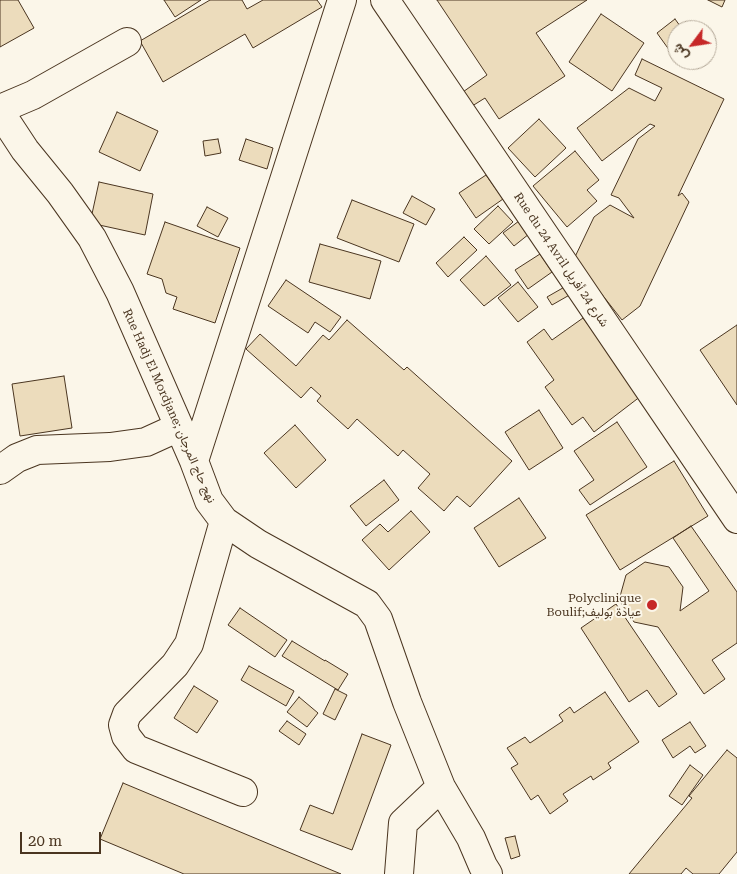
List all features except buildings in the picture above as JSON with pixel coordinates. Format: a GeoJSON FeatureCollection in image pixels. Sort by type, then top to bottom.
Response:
{"type":"FeatureCollection","features":[{"type":"Feature","properties":{"kind":"street"},"geometry":{"type":"LineString","coordinates":[[194,461],[342,0]]}},
{"type":"Feature","properties":{"kind":"street","name":"Rue du 24 Avril شارع 24 أفريل"},"geometry":{"type":"LineString","coordinates":[[384,0],[737,520]]}},
{"type":"Feature","properties":{"kind":"street"},"geometry":{"type":"LineString","coordinates":[[0,111],[33,95],[127,42]]}},
{"type":"Feature","properties":{"kind":"street","name":"Rue Hadj El Mordjane; نهج حاج المرجان"},"geometry":{"type":"LineString","coordinates":[[0,111],[13,149],[60,193],[92,238],[120,292],[194,461],[209,501],[224,521],[258,544],[367,604],[378,619],[406,702],[440,787],[471,838],[482,866],[488,874]]}},
{"type":"Feature","properties":{"kind":"street"},"geometry":{"type":"LineString","coordinates":[[0,470],[17,458],[37,450],[110,447],[146,442],[179,427]]}},
{"type":"Feature","properties":{"kind":"street"},"geometry":{"type":"LineString","coordinates":[[224,521],[189,644],[175,665],[127,714],[123,725],[126,736],[136,749],[243,792]]}},
{"type":"Feature","properties":{"kind":"street"},"geometry":{"type":"LineString","coordinates":[[399,874],[403,823],[440,787]]}},
{"type":"Feature","properties":{"kind":"place","name":"Polyclinique Boulif;عيادة بوليف"},"geometry":{"type":"Point","coordinates":[652,605]}}]}
